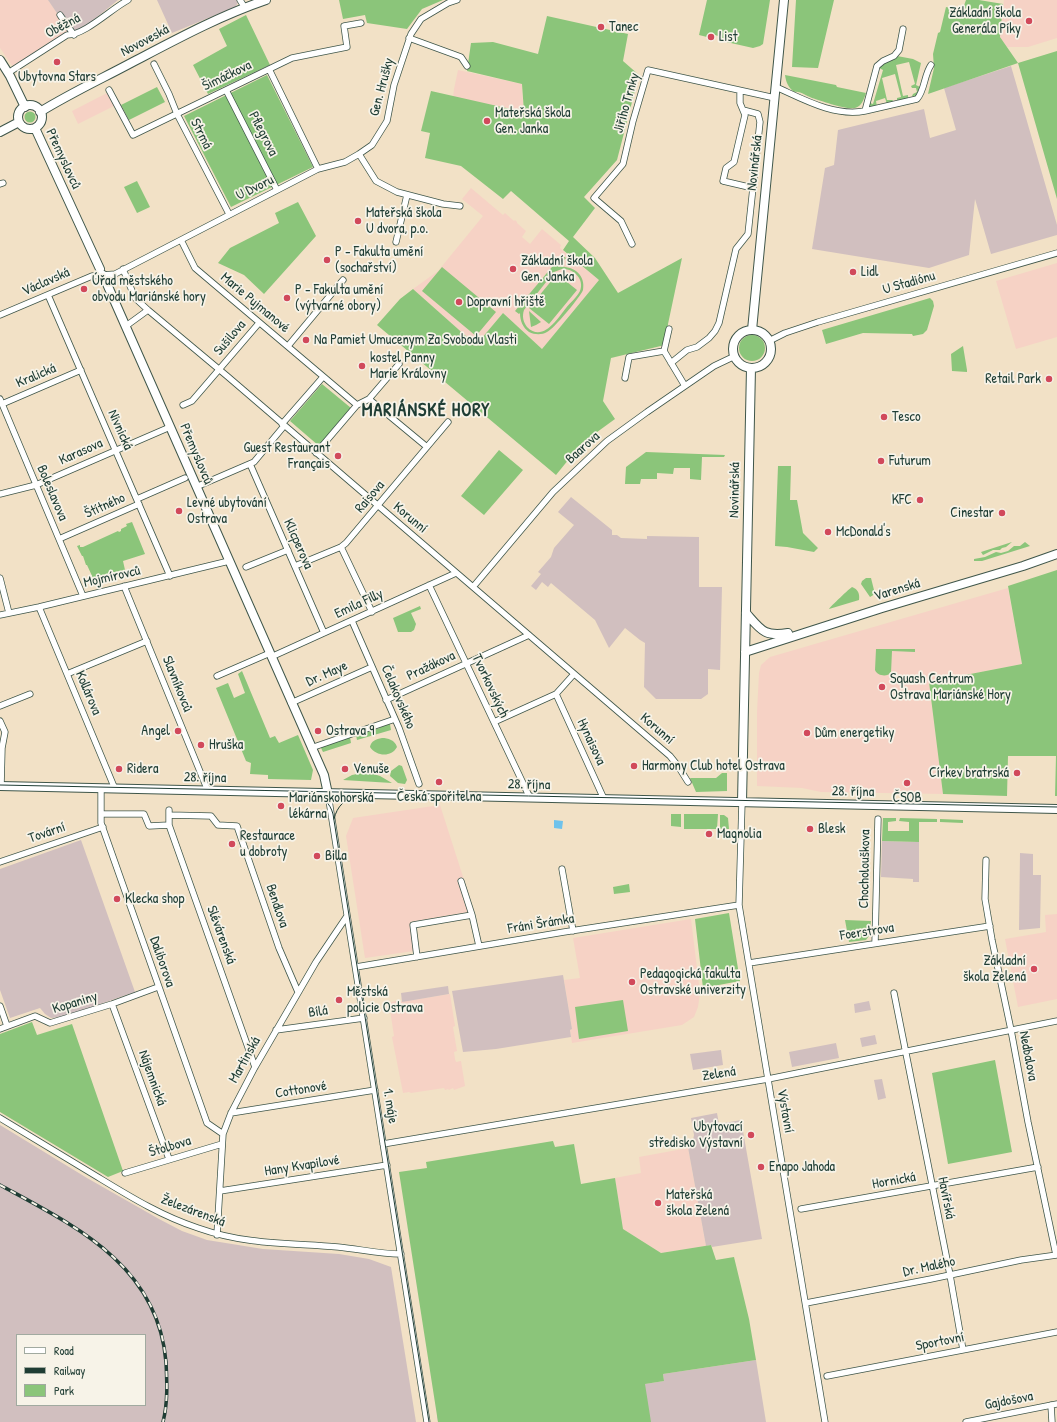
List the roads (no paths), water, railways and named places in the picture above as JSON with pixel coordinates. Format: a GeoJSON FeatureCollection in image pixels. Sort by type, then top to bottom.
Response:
{"type":"FeatureCollection","features":[{"type":"Feature","properties":{"kind":"street","name":"Oběžná"},"geometry":{"type":"LineString","coordinates":[[8,73],[67,35],[74,35],[128,0]]}},
{"type":"Feature","properties":{"kind":"street","name":"Novoveská"},"geometry":{"type":"LineString","coordinates":[[40,112],[242,4],[266,0]]}},
{"type":"Feature","properties":{"kind":"street","name":"Gen. Hrušky"},"geometry":{"type":"LineString","coordinates":[[318,169],[345,162],[372,145],[387,121],[394,85],[409,38],[422,19],[448,3],[457,0]]}},
{"type":"Feature","properties":{"kind":"street","name":"Novinářská"},"geometry":{"type":"LineString","coordinates":[[752,330],[784,0]]}},
{"type":"Feature","properties":{"kind":"street"},"geometry":{"type":"LineString","coordinates":[[60,15],[74,35]]}},
{"type":"Feature","properties":{"kind":"street","name":"Šimáčkova"},"geometry":{"type":"LineString","coordinates":[[109,90],[133,135],[292,58],[347,47],[344,26],[361,23]]}},
{"type":"Feature","properties":{"kind":"street"},"geometry":{"type":"LineString","coordinates":[[865,111],[877,66],[883,61],[894,56],[899,50],[903,28]]}},
{"type":"Feature","properties":{"kind":"street"},"geometry":{"type":"LineString","coordinates":[[409,38],[461,57],[467,66]]}},
{"type":"Feature","properties":{"kind":"street"},"geometry":{"type":"LineString","coordinates":[[0,60],[25,107]]}},
{"type":"Feature","properties":{"kind":"street","name":"Strmá"},"geometry":{"type":"LineString","coordinates":[[154,64],[177,114],[229,214]]}},
{"type":"Feature","properties":{"kind":"street"},"geometry":{"type":"LineString","coordinates":[[776,87],[828,108],[849,112],[865,111],[917,99],[920,95],[927,71],[931,65]]}},
{"type":"Feature","properties":{"kind":"street"},"geometry":{"type":"LineString","coordinates":[[269,69],[318,169]]}},
{"type":"Feature","properties":{"kind":"street","name":"Jiřího Trnky"},"geometry":{"type":"LineString","coordinates":[[632,244],[621,222],[594,198],[623,164],[633,120],[648,70],[775,98]]}},
{"type":"Feature","properties":{"kind":"street","name":"Pflegrova"},"geometry":{"type":"LineString","coordinates":[[226,90],[277,190]]}},
{"type":"Feature","properties":{"kind":"street"},"geometry":{"type":"LineString","coordinates":[[740,91],[740,103],[744,117],[734,162],[726,168],[723,181],[753,188]]}},
{"type":"Feature","properties":{"kind":"street"},"geometry":{"type":"LineString","coordinates":[[34,106],[40,112],[41,121],[35,128],[26,128],[19,122],[19,113],[25,107],[34,106]]}},
{"type":"Feature","properties":{"kind":"street"},"geometry":{"type":"LineString","coordinates":[[671,363],[687,350],[697,347],[709,338],[715,331],[719,323],[736,249],[748,234],[760,118],[755,112],[743,110]]}},
{"type":"Feature","properties":{"kind":"street"},"geometry":{"type":"LineString","coordinates":[[0,132],[19,122]]}},
{"type":"Feature","properties":{"kind":"street","name":"Přemyslovců"},"geometry":{"type":"LineString","coordinates":[[35,128],[126,326],[324,775],[328,794]]}},
{"type":"Feature","properties":{"kind":"street"},"geometry":{"type":"LineString","coordinates":[[359,154],[376,181],[397,192],[443,204],[460,206]]}},
{"type":"Feature","properties":{"kind":"street","name":"U Dvoru"},"geometry":{"type":"LineString","coordinates":[[101,272],[114,274],[318,169]]}},
{"type":"Feature","properties":{"kind":"street"},"geometry":{"type":"LineString","coordinates":[[396,242],[407,195]]}},
{"type":"Feature","properties":{"kind":"street","name":"Marie Pujmanové"},"geometry":{"type":"LineString","coordinates":[[181,240],[195,268],[357,405]]}},
{"type":"Feature","properties":{"kind":"street","name":"U Stadiónu"},"geometry":{"type":"LineString","coordinates":[[770,341],[785,333],[818,322],[1057,253]]}},
{"type":"Feature","properties":{"kind":"street","name":"Korunní"},"geometry":{"type":"LineString","coordinates":[[123,269],[135,298],[148,310],[219,369],[316,454],[670,756],[688,782]]}},
{"type":"Feature","properties":{"kind":"street","name":"Václavská"},"geometry":{"type":"LineString","coordinates":[[0,315],[101,272]]}},
{"type":"Feature","properties":{"kind":"street"},"geometry":{"type":"LineString","coordinates":[[288,346],[344,280]]}},
{"type":"Feature","properties":{"kind":"street","name":"Nivnická"},"geometry":{"type":"LineString","coordinates":[[48,295],[170,576]]}},
{"type":"Feature","properties":{"kind":"street"},"geometry":{"type":"LineString","coordinates":[[126,326],[148,310]]}},
{"type":"Feature","properties":{"kind":"street","name":"Sušilova"},"geometry":{"type":"LineString","coordinates":[[183,405],[192,400],[259,323]]}},
{"type":"Feature","properties":{"kind":"street"},"geometry":{"type":"LineString","coordinates":[[670,329],[664,351],[685,386]]}},
{"type":"Feature","properties":{"kind":"street"},"geometry":{"type":"LineString","coordinates":[[752,330],[763,333],[770,341],[771,351],[767,360],[761,366],[751,368],[742,365],[735,356],[733,348],[736,338],[744,332],[752,330]]}},
{"type":"Feature","properties":{"kind":"street"},"geometry":{"type":"LineString","coordinates":[[625,378],[629,357],[664,351]]}},
{"type":"Feature","properties":{"kind":"street","name":"Baarova"},"geometry":{"type":"LineString","coordinates":[[473,587],[553,492],[607,441],[714,366],[735,356]]}},
{"type":"Feature","properties":{"kind":"street"},"geometry":{"type":"LineString","coordinates":[[316,454],[357,405],[369,399],[399,364]]}},
{"type":"Feature","properties":{"kind":"street","name":"Novinářská"},"geometry":{"type":"LineString","coordinates":[[742,802],[751,368]]}},
{"type":"Feature","properties":{"kind":"street","name":"Kralická"},"geometry":{"type":"LineString","coordinates":[[1,401],[80,370]]}},
{"type":"Feature","properties":{"kind":"street"},"geometry":{"type":"LineString","coordinates":[[196,487],[254,462],[323,377]]}},
{"type":"Feature","properties":{"kind":"street"},"geometry":{"type":"LineString","coordinates":[[369,399],[427,447]]}},
{"type":"Feature","properties":{"kind":"street","name":"Boleslavova"},"geometry":{"type":"LineString","coordinates":[[1,401],[83,596]]}},
{"type":"Feature","properties":{"kind":"street","name":"Raisova"},"geometry":{"type":"LineString","coordinates":[[295,566],[341,547],[346,543],[448,422]]}},
{"type":"Feature","properties":{"kind":"street","name":"Karasova"},"geometry":{"type":"LineString","coordinates":[[0,494],[36,485],[170,427]]}},
{"type":"Feature","properties":{"kind":"street","name":"Klicperova"},"geometry":{"type":"LineString","coordinates":[[250,464],[324,633]]}},
{"type":"Feature","properties":{"kind":"street","name":"Štítného"},"geometry":{"type":"LineString","coordinates":[[59,539],[185,478]]}},
{"type":"Feature","properties":{"kind":"street"},"geometry":{"type":"LineString","coordinates":[[341,547],[372,612]]}},
{"type":"Feature","properties":{"kind":"street"},"geometry":{"type":"LineString","coordinates":[[246,567],[288,550]]}},
{"type":"Feature","properties":{"kind":"street","name":"Varenská"},"geometry":{"type":"LineString","coordinates":[[745,652],[815,629],[1023,566],[1057,554]]}},
{"type":"Feature","properties":{"kind":"street","name":"Mojmírovců"},"geometry":{"type":"LineString","coordinates":[[0,615],[229,561]]}},
{"type":"Feature","properties":{"kind":"street","name":"Emila Filly"},"geometry":{"type":"LineString","coordinates":[[217,676],[352,621],[456,573]]}},
{"type":"Feature","properties":{"kind":"street"},"geometry":{"type":"LineString","coordinates":[[0,578],[9,613]]}},
{"type":"Feature","properties":{"kind":"street","name":"Tvorkovských"},"geometry":{"type":"LineString","coordinates":[[429,585],[530,798]]}},
{"type":"Feature","properties":{"kind":"street","name":"Slavníkovců"},"geometry":{"type":"LineString","coordinates":[[124,586],[208,791]]}},
{"type":"Feature","properties":{"kind":"street","name":"Kollárova"},"geometry":{"type":"LineString","coordinates":[[39,607],[115,789]]}},
{"type":"Feature","properties":{"kind":"street"},"geometry":{"type":"LineString","coordinates":[[746,613],[766,632],[776,635],[815,629]]}},
{"type":"Feature","properties":{"kind":"street","name":"Čelakovského"},"geometry":{"type":"LineString","coordinates":[[352,621],[395,720],[419,784]]}},
{"type":"Feature","properties":{"kind":"street","name":"Pražákova"},"geometry":{"type":"LineString","coordinates":[[386,700],[529,635]]}},
{"type":"Feature","properties":{"kind":"street"},"geometry":{"type":"LineString","coordinates":[[67,674],[147,641]]}},
{"type":"Feature","properties":{"kind":"street","name":"Dr. Maye"},"geometry":{"type":"LineString","coordinates":[[291,703],[372,667]]}},
{"type":"Feature","properties":{"kind":"street"},"geometry":{"type":"LineString","coordinates":[[494,722],[556,694],[574,674]]}},
{"type":"Feature","properties":{"kind":"street"},"geometry":{"type":"LineString","coordinates":[[0,706],[30,694]]}},
{"type":"Feature","properties":{"kind":"street","name":"Hynaisova"},"geometry":{"type":"LineString","coordinates":[[556,694],[604,799]]}},
{"type":"Feature","properties":{"kind":"street"},"geometry":{"type":"LineString","coordinates":[[311,748],[395,720]]}},
{"type":"Feature","properties":{"kind":"street"},"geometry":{"type":"LineString","coordinates":[[0,721],[4,732],[0,786]]}},
{"type":"Feature","properties":{"kind":"street","name":"28. října"},"geometry":{"type":"LineString","coordinates":[[0,786],[1057,809]]}},
{"type":"Feature","properties":{"kind":"street","name":"Daliborova"},"geometry":{"type":"LineString","coordinates":[[101,789],[101,823],[158,987],[207,1123],[223,1134]]}},
{"type":"Feature","properties":{"kind":"street","name":"1. máje"},"geometry":{"type":"LineString","coordinates":[[328,794],[427,1422]]}},
{"type":"Feature","properties":{"kind":"street","name":"Výstavní"},"geometry":{"type":"LineString","coordinates":[[742,802],[739,905],[825,1422]]}},
{"type":"Feature","properties":{"kind":"street","name":"Slévárenská"},"geometry":{"type":"LineString","coordinates":[[237,826],[218,825],[211,816],[169,812],[169,825],[255,1067]]}},
{"type":"Feature","properties":{"kind":"street"},"geometry":{"type":"LineString","coordinates":[[102,814],[144,814],[149,826],[169,825]]}},
{"type":"Feature","properties":{"kind":"street","name":"Chocholouškova"},"geometry":{"type":"LineString","coordinates":[[875,943],[878,819]]}},
{"type":"Feature","properties":{"kind":"street","name":"Tovární"},"geometry":{"type":"LineString","coordinates":[[0,862],[103,826]]}},
{"type":"Feature","properties":{"kind":"street","name":"Bendlova"},"geometry":{"type":"LineString","coordinates":[[237,826],[279,948],[298,992]]}},
{"type":"Feature","properties":{"kind":"street","name":"Nedbalova"},"geometry":{"type":"LineString","coordinates":[[986,860],[985,899],[1056,1255]]}},
{"type":"Feature","properties":{"kind":"street"},"geometry":{"type":"LineString","coordinates":[[562,870],[573,931]]}},
{"type":"Feature","properties":{"kind":"street"},"geometry":{"type":"LineString","coordinates":[[461,881],[472,915],[479,946]]}},
{"type":"Feature","properties":{"kind":"street","name":"Fráni Šrámka"},"geometry":{"type":"LineString","coordinates":[[356,967],[739,905]]}},
{"type":"Feature","properties":{"kind":"street"},"geometry":{"type":"LineString","coordinates":[[417,956],[413,925],[472,915]]}},
{"type":"Feature","properties":{"kind":"street","name":"Martinská"},"geometry":{"type":"LineString","coordinates":[[217,1234],[223,1134],[231,1113],[255,1067],[298,992],[347,916]]}},
{"type":"Feature","properties":{"kind":"street","name":"Foerstrova"},"geometry":{"type":"LineString","coordinates":[[749,963],[990,926]]}},
{"type":"Feature","properties":{"kind":"street","name":"Kopaniny"},"geometry":{"type":"LineString","coordinates":[[0,1028],[35,1016],[50,1023],[112,1004],[158,987]]}},
{"type":"Feature","properties":{"kind":"street"},"geometry":{"type":"LineString","coordinates":[[894,993],[906,1050]]}},
{"type":"Feature","properties":{"kind":"street","name":"Nájemnická"},"geometry":{"type":"LineString","coordinates":[[112,1004],[169,1160]]}},
{"type":"Feature","properties":{"kind":"street"},"geometry":{"type":"LineString","coordinates":[[0,1006],[7,1026]]}},
{"type":"Feature","properties":{"kind":"street","name":"Bílá"},"geometry":{"type":"LineString","coordinates":[[276,1030],[364,1018]]}},
{"type":"Feature","properties":{"kind":"street","name":"Zelená"},"geometry":{"type":"LineString","coordinates":[[384,1144],[768,1078],[1057,1021]]}},
{"type":"Feature","properties":{"kind":"street","name":"Havířská"},"geometry":{"type":"LineString","coordinates":[[906,1050],[950,1275],[963,1350]]}},
{"type":"Feature","properties":{"kind":"street","name":"Cottonové"},"geometry":{"type":"LineString","coordinates":[[231,1113],[375,1090]]}},
{"type":"Feature","properties":{"kind":"street","name":"Železárenská"},"geometry":{"type":"LineString","coordinates":[[0,1118],[150,1208],[184,1224],[217,1234],[267,1244],[334,1247],[375,1253],[401,1254]]}},
{"type":"Feature","properties":{"kind":"street","name":"Štolbova"},"geometry":{"type":"LineString","coordinates":[[125,1173],[222,1144]]}},
{"type":"Feature","properties":{"kind":"street","name":"Hany Kvapilové"},"geometry":{"type":"LineString","coordinates":[[220,1191],[387,1165]]}},
{"type":"Feature","properties":{"kind":"street","name":"Hornická"},"geometry":{"type":"LineString","coordinates":[[801,1209],[1038,1167]]}},
{"type":"Feature","properties":{"kind":"street","name":"Dr. Malého"},"geometry":{"type":"LineString","coordinates":[[806,1303],[1021,1260],[1056,1255]]}},
{"type":"Feature","properties":{"kind":"street","name":"Sportovní"},"geometry":{"type":"LineString","coordinates":[[827,1376],[1057,1332]]}},
{"type":"Feature","properties":{"kind":"street","name":"Gajdošova"},"geometry":{"type":"LineString","coordinates":[[966,1422],[1057,1404]]}},
{"type":"Feature","properties":{"kind":"street"},"geometry":{"type":"LineString","coordinates":[[1050,1405],[1052,1422]]}},
{"type":"Feature","properties":{"kind":"water"},"geometry":{"type":"Polygon","coordinates":[[[554,820],[563,821],[562,829],[554,828],[554,820]]]}},
{"type":"Feature","properties":{"kind":"tram line"},"geometry":{"type":"LineString","coordinates":[[0,785],[1057,807]]}},
{"type":"Feature","properties":{"kind":"tram line"},"geometry":{"type":"LineString","coordinates":[[313,794],[326,801],[333,814],[429,1422]]}},
{"type":"Feature","properties":{"kind":"tram line"},"geometry":{"type":"LineString","coordinates":[[334,819],[339,807],[357,795]]}},
{"type":"Feature","properties":{"kind":"railway"},"geometry":{"type":"LineString","coordinates":[[0,1185],[83,1233],[108,1252],[130,1274],[147,1299],[160,1328],[166,1362],[167,1384],[163,1422]]}},
{"type":"Feature","properties":{"kind":"place","name":"Základní škola Generála Píky"},"geometry":{"type":"Point","coordinates":[1029,21]}},
{"type":"Feature","properties":{"kind":"place","name":"Tanec"},"geometry":{"type":"Point","coordinates":[601,27]}},
{"type":"Feature","properties":{"kind":"place","name":"List"},"geometry":{"type":"Point","coordinates":[711,37]}},
{"type":"Feature","properties":{"kind":"place","name":"Ubytovna Stars"},"geometry":{"type":"Point","coordinates":[57,62]}},
{"type":"Feature","properties":{"kind":"place","name":"Mateřská škola Gen. Janka"},"geometry":{"type":"Point","coordinates":[487,121]}},
{"type":"Feature","properties":{"kind":"place","name":"Mateřská škola U dvora, p.o."},"geometry":{"type":"Point","coordinates":[358,221]}},
{"type":"Feature","properties":{"kind":"place","name":"P - Fakulta umění (sochařství)"},"geometry":{"type":"Point","coordinates":[327,260]}},
{"type":"Feature","properties":{"kind":"place","name":"Základní škola Gen. Janka"},"geometry":{"type":"Point","coordinates":[513,269]}},
{"type":"Feature","properties":{"kind":"place","name":"Lidl"},"geometry":{"type":"Point","coordinates":[853,272]}},
{"type":"Feature","properties":{"kind":"place","name":"Úřad městského obvodu Mariánské hory"},"geometry":{"type":"Point","coordinates":[84,289]}},
{"type":"Feature","properties":{"kind":"place","name":"P - Fakulta umění (výtvarné obory)"},"geometry":{"type":"Point","coordinates":[287,298]}},
{"type":"Feature","properties":{"kind":"place","name":"Dopravní hřiště"},"geometry":{"type":"Point","coordinates":[459,302]}},
{"type":"Feature","properties":{"kind":"place","name":"Na Pamiet Umucenym Za Svobodu Vlasti"},"geometry":{"type":"Point","coordinates":[306,340]}},
{"type":"Feature","properties":{"kind":"place","name":"kostel Panny Marie Královny"},"geometry":{"type":"Point","coordinates":[362,366]}},
{"type":"Feature","properties":{"kind":"place","name":"Retail Park"},"geometry":{"type":"Point","coordinates":[1049,379]}},
{"type":"Feature","properties":{"kind":"place","name":"Tesco"},"geometry":{"type":"Point","coordinates":[884,417]}},
{"type":"Feature","properties":{"kind":"place","name":"Guest Restaurant Français"},"geometry":{"type":"Point","coordinates":[338,456]}},
{"type":"Feature","properties":{"kind":"place","name":"Futurum"},"geometry":{"type":"Point","coordinates":[881,461]}},
{"type":"Feature","properties":{"kind":"place","name":"KFC"},"geometry":{"type":"Point","coordinates":[920,500]}},
{"type":"Feature","properties":{"kind":"place","name":"Levné ubytování Ostrava"},"geometry":{"type":"Point","coordinates":[179,511]}},
{"type":"Feature","properties":{"kind":"place","name":"Cinestar"},"geometry":{"type":"Point","coordinates":[1002,513]}},
{"type":"Feature","properties":{"kind":"place","name":"McDonald's"},"geometry":{"type":"Point","coordinates":[828,532]}},
{"type":"Feature","properties":{"kind":"place","name":"Squash Centrum Ostrava Mariánské Hory"},"geometry":{"type":"Point","coordinates":[882,687]}},
{"type":"Feature","properties":{"kind":"place","name":"Angel"},"geometry":{"type":"Point","coordinates":[178,731]}},
{"type":"Feature","properties":{"kind":"place","name":"Ostrava 9"},"geometry":{"type":"Point","coordinates":[318,731]}},
{"type":"Feature","properties":{"kind":"place","name":"Dům energetiky"},"geometry":{"type":"Point","coordinates":[807,733]}},
{"type":"Feature","properties":{"kind":"place","name":"Hruška"},"geometry":{"type":"Point","coordinates":[201,745]}},
{"type":"Feature","properties":{"kind":"place","name":"Harmony Club hotel Ostrava"},"geometry":{"type":"Point","coordinates":[634,766]}},
{"type":"Feature","properties":{"kind":"place","name":"Ridera"},"geometry":{"type":"Point","coordinates":[119,769]}},
{"type":"Feature","properties":{"kind":"place","name":"Venuše"},"geometry":{"type":"Point","coordinates":[345,769]}},
{"type":"Feature","properties":{"kind":"place","name":"Církev bratrská"},"geometry":{"type":"Point","coordinates":[1017,773]}},
{"type":"Feature","properties":{"kind":"place","name":"Česká spořitelna"},"geometry":{"type":"Point","coordinates":[439,782]}},
{"type":"Feature","properties":{"kind":"place","name":"ČSOB"},"geometry":{"type":"Point","coordinates":[907,783]}},
{"type":"Feature","properties":{"kind":"place","name":"Mariánskohorská lékárna"},"geometry":{"type":"Point","coordinates":[281,806]}},
{"type":"Feature","properties":{"kind":"place","name":"Blesk"},"geometry":{"type":"Point","coordinates":[810,829]}},
{"type":"Feature","properties":{"kind":"place","name":"Magnolia"},"geometry":{"type":"Point","coordinates":[709,834]}},
{"type":"Feature","properties":{"kind":"place","name":"Restaurace u dobroty"},"geometry":{"type":"Point","coordinates":[232,844]}},
{"type":"Feature","properties":{"kind":"place","name":"Billa"},"geometry":{"type":"Point","coordinates":[317,856]}},
{"type":"Feature","properties":{"kind":"place","name":"Klecka shop"},"geometry":{"type":"Point","coordinates":[117,899]}},
{"type":"Feature","properties":{"kind":"place","name":"Základní škola Zelená"},"geometry":{"type":"Point","coordinates":[1034,969]}},
{"type":"Feature","properties":{"kind":"place","name":"Pedagogická fakulta Ostravské univerzity"},"geometry":{"type":"Point","coordinates":[632,982]}},
{"type":"Feature","properties":{"kind":"place","name":"Městská policie Ostrava"},"geometry":{"type":"Point","coordinates":[339,1000]}},
{"type":"Feature","properties":{"kind":"place","name":"Ubytovací středisko Výstavní"},"geometry":{"type":"Point","coordinates":[751,1135]}},
{"type":"Feature","properties":{"kind":"place","name":"Enapo Jahoda"},"geometry":{"type":"Point","coordinates":[761,1167]}},
{"type":"Feature","properties":{"kind":"place","name":"Mateřská škola Zelená"},"geometry":{"type":"Point","coordinates":[658,1203]}},
{"type":"Feature","properties":{"kind":"district","name":"MARIÁNSKÉ HORY"},"geometry":{"type":"Point","coordinates":[426,411]}}]}
